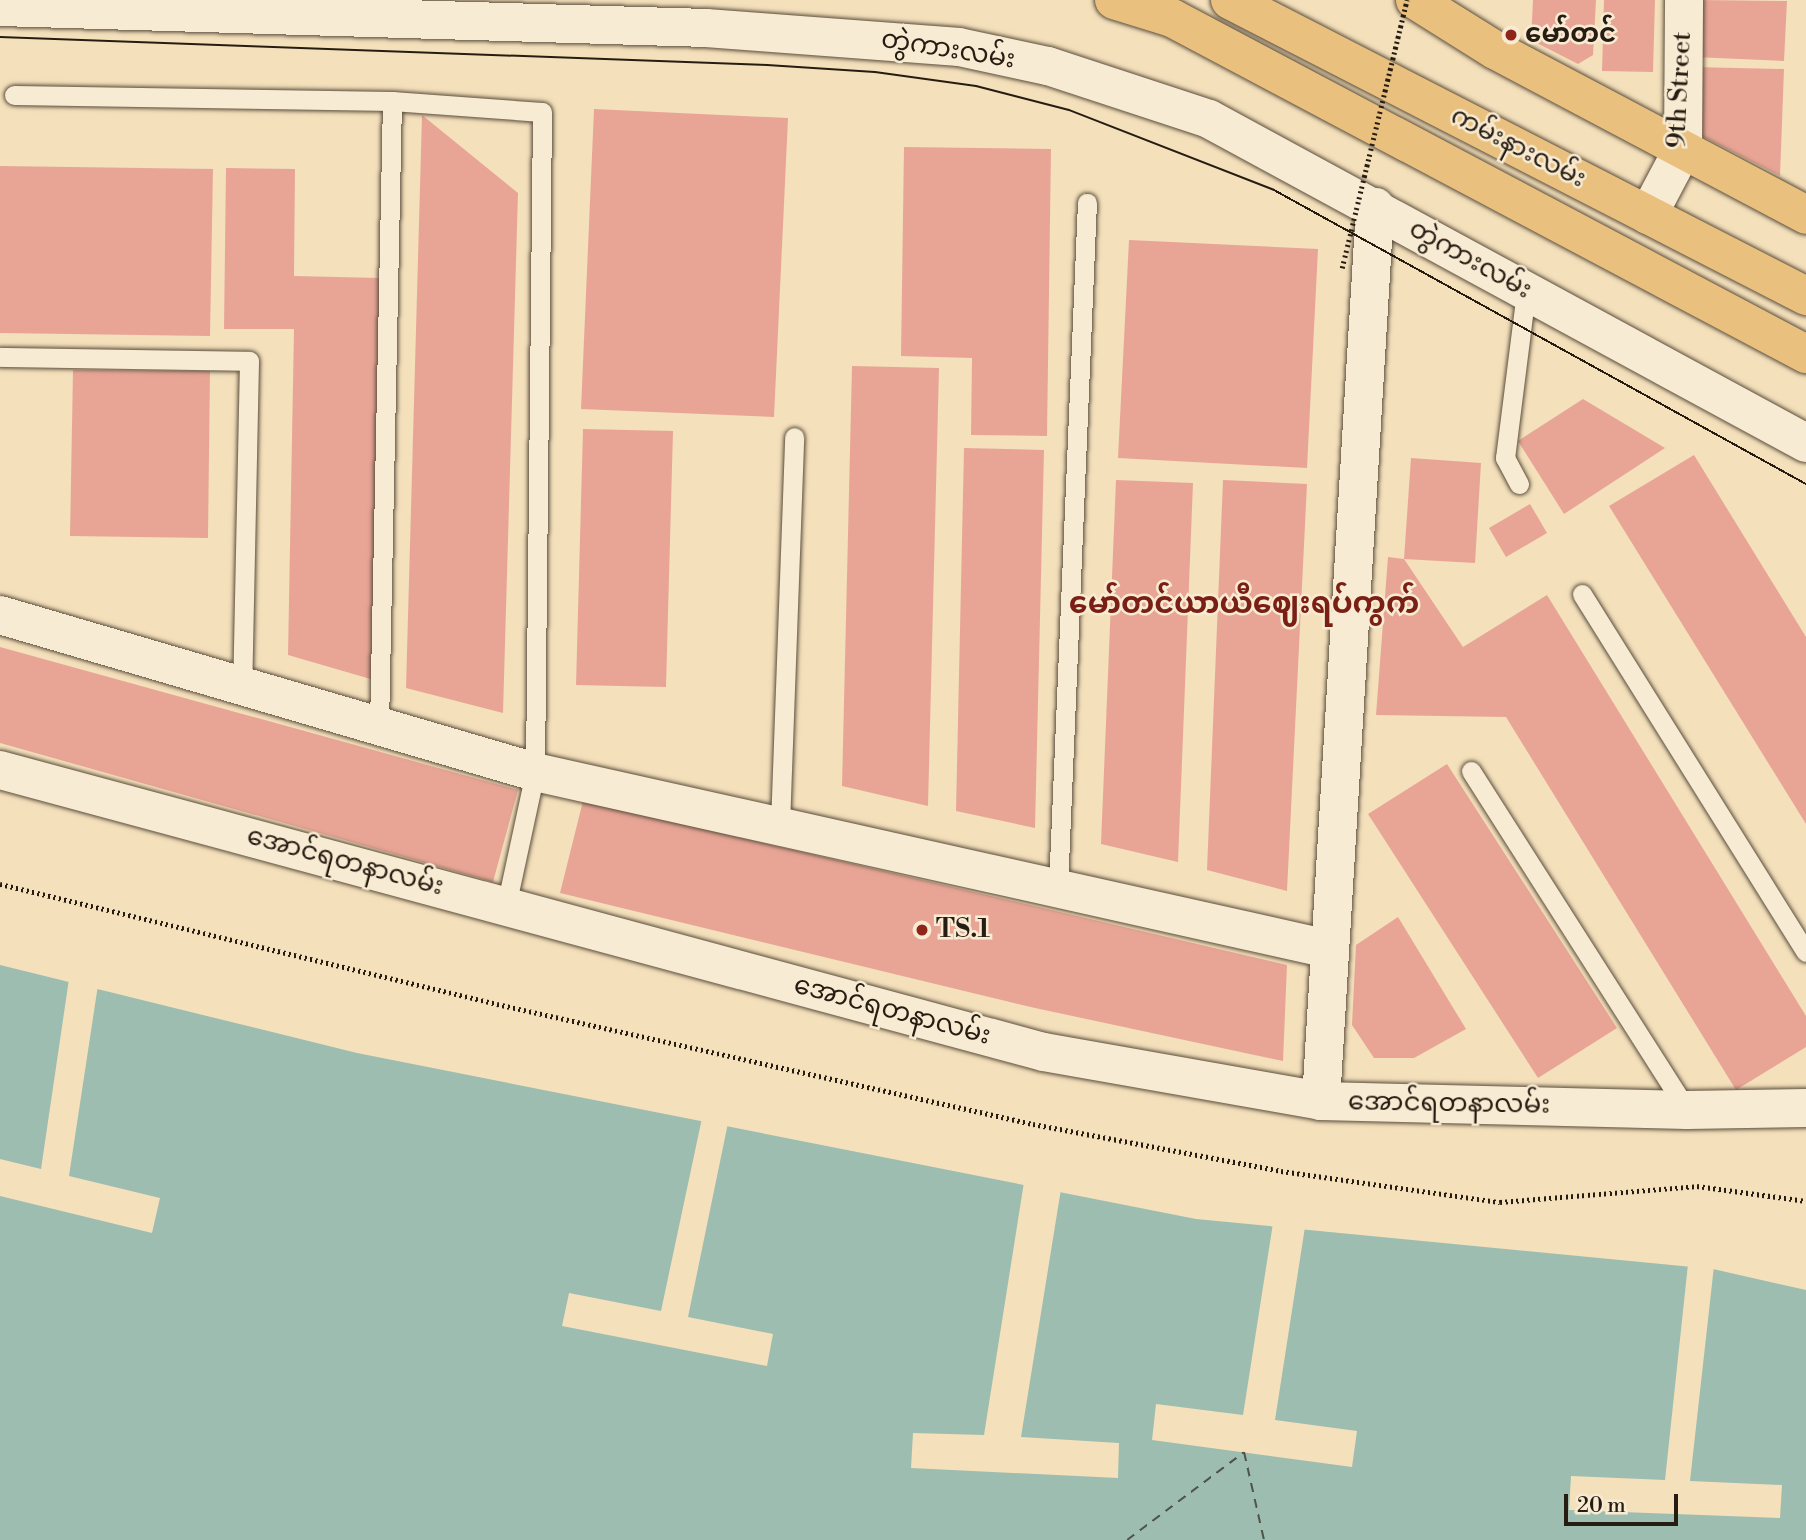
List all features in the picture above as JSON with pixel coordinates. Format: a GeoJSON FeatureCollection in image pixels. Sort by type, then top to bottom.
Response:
{"type":"FeatureCollection","features":[{"type":"Feature","properties":{"kind":"main road"},"geometry":{"type":"LineString","coordinates":[[1114,0],[1172,18],[1806,354]]}},
{"type":"Feature","properties":{"kind":"main road","name":"ကမ်းနားလမ်း"},"geometry":{"type":"LineString","coordinates":[[1230,0],[1806,296]]}},
{"type":"Feature","properties":{"kind":"main road"},"geometry":{"type":"LineString","coordinates":[[1415,0],[1495,50],[1806,215]]}},
{"type":"Feature","properties":{"kind":"street","name":"9th Street"},"geometry":{"type":"LineString","coordinates":[[1648,215],[1683,149],[1684,0]]}},
{"type":"Feature","properties":{"kind":"street","name":"တွဲကားလမ်း"},"geometry":{"type":"LineString","coordinates":[[0,7],[706,28],[959,47],[1048,66],[1209,119],[1806,443]]}},
{"type":"Feature","properties":{"kind":"street"},"geometry":{"type":"LineString","coordinates":[[1321,1101],[1375,207]]}},
{"type":"Feature","properties":{"kind":"street"},"geometry":{"type":"LineString","coordinates":[[0,615],[535,772],[1329,949]]}},
{"type":"Feature","properties":{"kind":"street","name":"အောင်ရတနာလမ်း"},"geometry":{"type":"LineString","coordinates":[[0,769],[1044,1052],[1321,1101],[1687,1110],[1806,1108]]}},
{"type":"Feature","properties":{"kind":"lane"},"geometry":{"type":"LineString","coordinates":[[14,95],[392,102],[542,111],[535,772],[506,906]]}},
{"type":"Feature","properties":{"kind":"lane"},"geometry":{"type":"LineString","coordinates":[[379,726],[392,102]]}},
{"type":"Feature","properties":{"kind":"lane"},"geometry":{"type":"LineString","coordinates":[[1058,888],[1087,203]]}},
{"type":"Feature","properties":{"kind":"lane"},"geometry":{"type":"LineString","coordinates":[[1519,484],[1505,458],[1526,291]]}},
{"type":"Feature","properties":{"kind":"lane"},"geometry":{"type":"LineString","coordinates":[[0,357],[249,361],[242,686]]}},
{"type":"Feature","properties":{"kind":"lane"},"geometry":{"type":"LineString","coordinates":[[780,825],[794,437]]}},
{"type":"Feature","properties":{"kind":"lane"},"geometry":{"type":"LineString","coordinates":[[1581,594],[1806,952]]}},
{"type":"Feature","properties":{"kind":"lane"},"geometry":{"type":"LineString","coordinates":[[1471,771],[1687,1110]]}},
{"type":"Feature","properties":{"kind":"path"},"geometry":{"type":"LineString","coordinates":[[1342,268],[1407,0]]}},
{"type":"Feature","properties":{"kind":"path"},"geometry":{"type":"LineString","coordinates":[[0,884],[497,1004],[1020,1121],[1281,1171],[1500,1202],[1697,1186],[1806,1201]]}},
{"type":"Feature","properties":{"kind":"shaded area"},"geometry":{"type":"Polygon","coordinates":[[[0,965],[357,1053],[1196,1219],[1713,1269],[1806,1290],[1806,1540],[0,1540],[0,965]]]}},
{"type":"Feature","properties":{"kind":"pier"},"geometry":{"type":"Polygon","coordinates":[[[69,979],[98,985],[69,1176],[160,1198],[152,1233],[0,1196],[0,1159],[41,1169],[69,979]]]}},
{"type":"Feature","properties":{"kind":"pier"},"geometry":{"type":"Polygon","coordinates":[[[702,1118],[728,1123],[688,1317],[773,1334],[767,1366],[562,1326],[569,1293],[661,1311],[702,1118]]]}},
{"type":"Feature","properties":{"kind":"pier"},"geometry":{"type":"Polygon","coordinates":[[[1024,1182],[1061,1189],[1021,1437],[1119,1443],[1118,1478],[911,1468],[913,1433],[984,1435],[1024,1182]]]}},
{"type":"Feature","properties":{"kind":"pier"},"geometry":{"type":"Polygon","coordinates":[[[1273,1223],[1305,1227],[1275,1420],[1357,1431],[1352,1467],[1152,1440],[1156,1404],[1243,1415],[1273,1223]]]}},
{"type":"Feature","properties":{"kind":"pier"},"geometry":{"type":"Polygon","coordinates":[[[1688,1264],[1714,1266],[1690,1481],[1782,1485],[1780,1518],[1569,1510],[1571,1476],[1665,1480],[1688,1264]]]}},
{"type":"Feature","properties":{"kind":"building"},"geometry":{"type":"Polygon","coordinates":[[[1533,0],[1596,0],[1593,55],[1578,64],[1531,40],[1533,0]]]}},
{"type":"Feature","properties":{"kind":"building"},"geometry":{"type":"Polygon","coordinates":[[[1604,0],[1655,0],[1653,72],[1602,71],[1604,0]]]}},
{"type":"Feature","properties":{"kind":"building"},"geometry":{"type":"Polygon","coordinates":[[[1697,0],[1787,1],[1784,61],[1694,57],[1697,0]]]}},
{"type":"Feature","properties":{"kind":"building"},"geometry":{"type":"Polygon","coordinates":[[[1693,67],[1784,69],[1780,176],[1692,131],[1693,67]]]}},
{"type":"Feature","properties":{"kind":"building"},"geometry":{"type":"Polygon","coordinates":[[[594,109],[788,118],[774,417],[581,409],[594,109]]]}},
{"type":"Feature","properties":{"kind":"building"},"geometry":{"type":"Polygon","coordinates":[[[422,115],[518,193],[503,713],[406,688],[422,115]]]}},
{"type":"Feature","properties":{"kind":"building"},"geometry":{"type":"Polygon","coordinates":[[[904,147],[1051,149],[1047,436],[971,435],[972,358],[901,356],[904,147]]]}},
{"type":"Feature","properties":{"kind":"building"},"geometry":{"type":"Polygon","coordinates":[[[0,166],[213,169],[210,336],[0,333],[0,166]]]}},
{"type":"Feature","properties":{"kind":"building"},"geometry":{"type":"Polygon","coordinates":[[[226,168],[295,169],[294,276],[380,278],[374,680],[288,655],[294,329],[224,329],[226,168]]]}},
{"type":"Feature","properties":{"kind":"building"},"geometry":{"type":"Polygon","coordinates":[[[1129,240],[1318,249],[1307,468],[1118,458],[1129,240]]]}},
{"type":"Feature","properties":{"kind":"building"},"geometry":{"type":"Polygon","coordinates":[[[852,366],[939,368],[928,806],[842,786],[852,366]]]}},
{"type":"Feature","properties":{"kind":"building"},"geometry":{"type":"Polygon","coordinates":[[[73,370],[210,371],[208,538],[70,536],[73,370]]]}},
{"type":"Feature","properties":{"kind":"building"},"geometry":{"type":"Polygon","coordinates":[[[1583,399],[1665,448],[1564,514],[1518,441],[1583,399]]]}},
{"type":"Feature","properties":{"kind":"building"},"geometry":{"type":"Polygon","coordinates":[[[583,429],[673,431],[666,687],[576,685],[583,429]]]}},
{"type":"Feature","properties":{"kind":"building"},"geometry":{"type":"Polygon","coordinates":[[[964,448],[1044,450],[1035,828],[956,811],[964,448]]]}},
{"type":"Feature","properties":{"kind":"building"},"geometry":{"type":"Polygon","coordinates":[[[1694,455],[1806,637],[1806,824],[1609,506],[1694,455]]]}},
{"type":"Feature","properties":{"kind":"building"},"geometry":{"type":"Polygon","coordinates":[[[1411,458],[1481,463],[1475,563],[1404,559],[1411,458]]]}},
{"type":"Feature","properties":{"kind":"building"},"geometry":{"type":"Polygon","coordinates":[[[1116,480],[1193,483],[1178,862],[1101,844],[1116,480]]]}},
{"type":"Feature","properties":{"kind":"building"},"geometry":{"type":"Polygon","coordinates":[[[1223,480],[1307,484],[1287,891],[1207,870],[1223,480]]]}},
{"type":"Feature","properties":{"kind":"building"},"geometry":{"type":"Polygon","coordinates":[[[1530,504],[1547,533],[1506,557],[1489,528],[1530,504]]]}},
{"type":"Feature","properties":{"kind":"building"},"geometry":{"type":"Polygon","coordinates":[[[1388,557],[1404,559],[1463,647],[1547,595],[1806,1016],[1806,1047],[1736,1090],[1506,717],[1376,715],[1388,557]]]}},
{"type":"Feature","properties":{"kind":"building"},"geometry":{"type":"Polygon","coordinates":[[[0,647],[518,790],[493,882],[0,743],[0,647]]]}},
{"type":"Feature","properties":{"kind":"building"},"geometry":{"type":"Polygon","coordinates":[[[1447,764],[1617,1028],[1538,1078],[1368,814],[1447,764]]]}},
{"type":"Feature","properties":{"kind":"building"},"geometry":{"type":"Polygon","coordinates":[[[583,801],[1287,965],[1283,1061],[1035,1008],[560,893],[583,801]]]}},
{"type":"Feature","properties":{"kind":"building"},"geometry":{"type":"Polygon","coordinates":[[[1398,917],[1466,1029],[1414,1058],[1374,1058],[1352,1025],[1356,945],[1398,917]]]}},
{"type":"Feature","properties":{"kind":"ferry route"},"geometry":{"type":"LineString","coordinates":[[1127,1540],[1244,1452],[1264,1540]]}},
{"type":"Feature","properties":{"kind":"tram line"},"geometry":{"type":"LineString","coordinates":[[0,37],[767,65],[875,72],[976,86],[1069,110],[1274,190],[1806,484]]}},
{"type":"Feature","properties":{"kind":"place","name":"မော်တင်"},"geometry":{"type":"Point","coordinates":[1511,35]}},
{"type":"Feature","properties":{"kind":"place","name":"TS.1"},"geometry":{"type":"Point","coordinates":[922,930]}},
{"type":"Feature","properties":{"kind":"district","name":"မော်တင်ယာယီဈေးရပ်ကွက်"},"geometry":{"type":"Point","coordinates":[1244,604]}}]}
